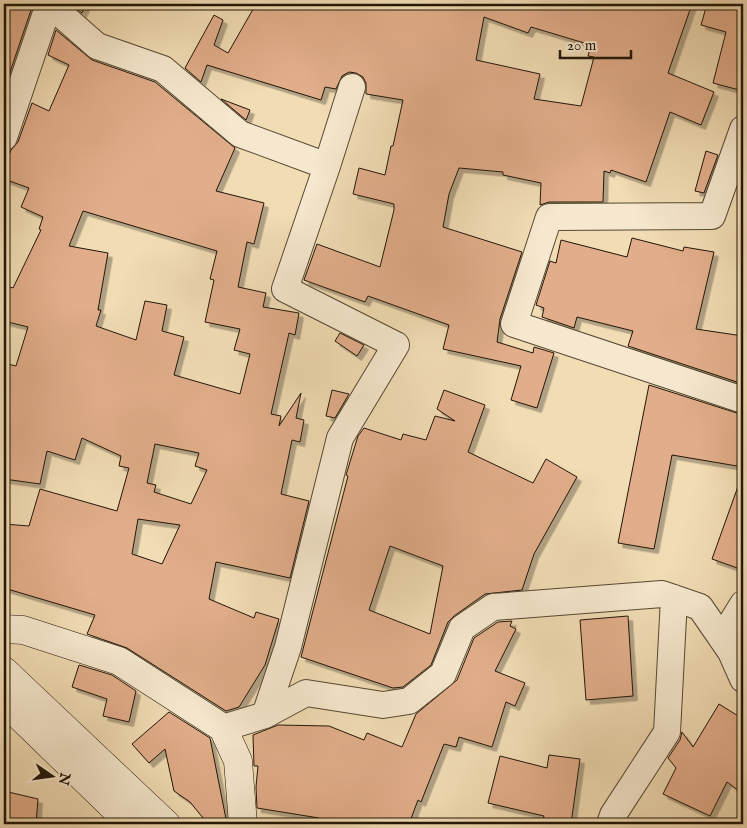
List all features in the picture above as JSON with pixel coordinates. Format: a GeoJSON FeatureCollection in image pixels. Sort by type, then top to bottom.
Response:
{"type":"FeatureCollection","features":[{"type":"Feature","properties":{"kind":"main road"},"geometry":{"type":"LineString","coordinates":[[4,629],[23,630],[119,661],[223,728],[238,761],[243,824]]}},
{"type":"Feature","properties":{"kind":"main road"},"geometry":{"type":"LineString","coordinates":[[4,671],[166,824]]}},
{"type":"Feature","properties":{"kind":"main road"},"geometry":{"type":"LineString","coordinates":[[4,701],[131,824]]}},
{"type":"Feature","properties":{"kind":"street"},"geometry":{"type":"LineString","coordinates":[[4,137],[50,4],[97,46],[163,69],[240,134],[327,166]]}},
{"type":"Feature","properties":{"kind":"street"},"geometry":{"type":"LineString","coordinates":[[265,715],[288,647],[340,438],[396,345],[285,289],[352,87]]}},
{"type":"Feature","properties":{"kind":"street"},"geometry":{"type":"LineString","coordinates":[[743,128],[712,216],[548,217],[514,324],[743,400]]}},
{"type":"Feature","properties":{"kind":"street"},"geometry":{"type":"LineString","coordinates":[[223,728],[265,715],[306,693],[383,705],[409,701],[444,674],[462,628],[493,607],[662,594],[700,607],[731,652],[743,679]]}},
{"type":"Feature","properties":{"kind":"street"},"geometry":{"type":"LineString","coordinates":[[610,824],[613,815],[667,732],[674,598]]}},
{"type":"Feature","properties":{"kind":"street"},"geometry":{"type":"LineString","coordinates":[[722,638],[743,604]]}},
{"type":"Feature","properties":{"kind":"building"},"geometry":{"type":"Polygon","coordinates":[[[4,4],[33,4],[7,81],[4,81],[4,4]]]}},
{"type":"Feature","properties":{"kind":"building"},"geometry":{"type":"Polygon","coordinates":[[[71,4],[86,4],[82,13],[71,4]]]}},
{"type":"Feature","properties":{"kind":"building"},"geometry":{"type":"Polygon","coordinates":[[[256,4],[692,4],[668,73],[714,92],[701,125],[670,112],[646,182],[611,170],[610,173],[604,171],[603,202],[549,202],[540,205],[541,183],[503,175],[503,172],[459,168],[449,194],[443,227],[522,252],[500,319],[497,342],[533,353],[534,347],[554,353],[537,408],[511,400],[521,366],[443,349],[449,325],[368,296],[365,302],[304,280],[317,244],[380,267],[394,204],[353,194],[359,168],[385,175],[403,100],[366,94],[366,83],[363,77],[356,73],[349,72],[342,76],[336,89],[325,87],[321,100],[207,65],[201,82],[185,68],[214,15],[223,20],[214,45],[228,53],[256,4]],[[484,17],[476,60],[540,74],[534,99],[581,106],[594,57],[588,56],[591,45],[531,27],[528,33],[484,17]]]}},
{"type":"Feature","properties":{"kind":"building"},"geometry":{"type":"Polygon","coordinates":[[[707,4],[743,4],[743,91],[713,83],[726,32],[701,25],[707,4]]]}},
{"type":"Feature","properties":{"kind":"building"},"geometry":{"type":"Polygon","coordinates":[[[56,30],[92,60],[155,82],[235,148],[216,191],[264,203],[254,244],[247,242],[238,287],[266,293],[263,307],[299,313],[295,335],[289,333],[271,414],[281,416],[279,426],[301,393],[296,418],[304,420],[300,442],[292,440],[281,494],[309,501],[290,578],[216,562],[209,599],[254,618],[256,612],[279,619],[265,665],[239,707],[226,711],[127,648],[87,634],[95,615],[4,588],[4,524],[29,526],[40,489],[117,511],[129,468],[119,466],[121,456],[82,438],[75,460],[47,451],[40,484],[4,479],[4,379],[8,364],[16,366],[28,327],[4,321],[4,285],[13,288],[41,230],[39,229],[43,217],[21,207],[29,188],[4,179],[4,168],[11,150],[18,142],[32,103],[49,111],[69,65],[48,55],[56,30]],[[83,211],[69,246],[108,253],[98,310],[101,310],[96,326],[136,340],[145,301],[167,305],[162,331],[184,337],[174,375],[240,394],[250,354],[234,350],[240,329],[205,322],[214,280],[210,279],[217,251],[83,211]],[[155,444],[147,483],[156,485],[154,492],[191,504],[207,470],[195,466],[199,453],[155,444]],[[138,519],[132,554],[162,564],[180,525],[138,519]]]}},
{"type":"Feature","properties":{"kind":"building"},"geometry":{"type":"Polygon","coordinates":[[[221,99],[250,110],[246,120],[221,99]]]}},
{"type":"Feature","properties":{"kind":"building"},"geometry":{"type":"Polygon","coordinates":[[[706,151],[718,155],[704,193],[695,191],[706,151]]]}},
{"type":"Feature","properties":{"kind":"building"},"geometry":{"type":"Polygon","coordinates":[[[632,238],[683,251],[684,247],[714,252],[696,329],[743,336],[743,384],[628,346],[633,331],[577,317],[574,328],[542,317],[544,308],[536,305],[550,261],[556,263],[561,240],[627,257],[632,238]]]}},
{"type":"Feature","properties":{"kind":"building"},"geometry":{"type":"Polygon","coordinates":[[[340,333],[364,345],[357,356],[335,341],[340,333]]]}},
{"type":"Feature","properties":{"kind":"building"},"geometry":{"type":"Polygon","coordinates":[[[649,385],[743,415],[743,467],[672,455],[654,549],[618,543],[649,385]]]}},
{"type":"Feature","properties":{"kind":"building"},"geometry":{"type":"Polygon","coordinates":[[[332,390],[349,394],[335,418],[326,416],[332,390]]]}},
{"type":"Feature","properties":{"kind":"building"},"geometry":{"type":"Polygon","coordinates":[[[444,390],[485,405],[468,452],[533,483],[546,459],[577,477],[534,554],[522,590],[485,594],[454,616],[448,622],[431,665],[403,687],[393,688],[301,657],[348,476],[346,475],[358,436],[364,428],[401,440],[403,434],[426,440],[435,416],[455,421],[437,409],[444,390]],[[390,546],[369,610],[430,634],[443,566],[390,546]]]}},
{"type":"Feature","properties":{"kind":"building"},"geometry":{"type":"Polygon","coordinates":[[[741,478],[743,478],[743,570],[712,559],[741,478]]]}},
{"type":"Feature","properties":{"kind":"building"},"geometry":{"type":"Polygon","coordinates":[[[628,616],[633,696],[586,700],[580,620],[628,616]]]}},
{"type":"Feature","properties":{"kind":"building"},"geometry":{"type":"Polygon","coordinates":[[[512,621],[510,626],[516,629],[495,671],[525,683],[515,706],[506,702],[492,747],[459,737],[456,747],[444,744],[421,802],[418,800],[409,824],[317,824],[319,818],[257,808],[258,766],[254,766],[253,735],[278,725],[329,726],[364,740],[367,733],[402,747],[416,714],[457,680],[474,638],[498,622],[512,621]]]}},
{"type":"Feature","properties":{"kind":"building"},"geometry":{"type":"Polygon","coordinates":[[[79,665],[112,675],[136,691],[129,722],[103,716],[107,699],[72,687],[79,665]]]}},
{"type":"Feature","properties":{"kind":"building"},"geometry":{"type":"Polygon","coordinates":[[[719,704],[743,719],[743,794],[727,782],[710,816],[663,794],[676,768],[668,758],[680,740],[682,732],[693,747],[719,704]]]}},
{"type":"Feature","properties":{"kind":"building"},"geometry":{"type":"Polygon","coordinates":[[[169,712],[210,738],[227,824],[208,824],[190,802],[174,791],[165,749],[149,763],[132,744],[169,712]]]}},
{"type":"Feature","properties":{"kind":"building"},"geometry":{"type":"Polygon","coordinates":[[[549,755],[580,759],[571,824],[542,824],[544,816],[488,803],[500,756],[547,768],[549,755]]]}},
{"type":"Feature","properties":{"kind":"building"},"geometry":{"type":"Polygon","coordinates":[[[4,791],[38,799],[36,824],[4,824],[4,791]]]}}]}
